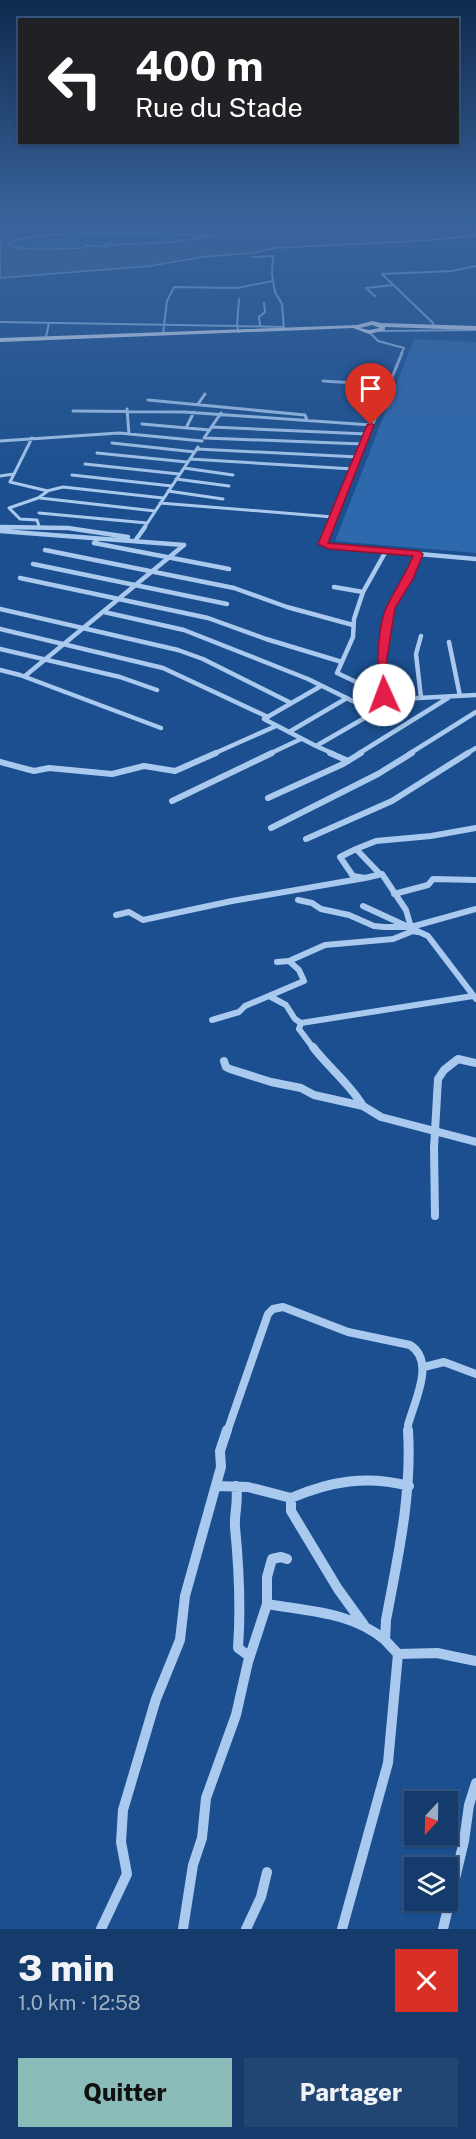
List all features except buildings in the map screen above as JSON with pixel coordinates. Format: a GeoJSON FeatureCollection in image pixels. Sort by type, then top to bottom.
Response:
{"type":"FeatureCollection","features":[{"type":"Feature","properties":{"kind":"main road"},"geometry":{"type":"LineString","coordinates":[[358,328],[367,323],[381,329]]}},
{"type":"Feature","properties":{"kind":"main road"},"geometry":{"type":"LineString","coordinates":[[0,340],[238,329],[358,328],[369,332],[409,327],[476,329]]}},
{"type":"Feature","properties":{"kind":"street"},"geometry":{"type":"LineString","coordinates":[[163,334],[165,310]]}},
{"type":"Feature","properties":{"kind":"street"},"geometry":{"type":"LineString","coordinates":[[238,329],[239,310]]}},
{"type":"Feature","properties":{"kind":"street"},"geometry":{"type":"LineString","coordinates":[[260,326],[259,317],[265,310]]}},
{"type":"Feature","properties":{"kind":"street"},"geometry":{"type":"LineString","coordinates":[[1,323],[163,325],[238,329],[260,326],[284,328],[283,310]]}},
{"type":"Feature","properties":{"kind":"street"},"geometry":{"type":"LineString","coordinates":[[420,310],[433,323],[434,328]]}},
{"type":"Feature","properties":{"kind":"street"},"geometry":{"type":"LineString","coordinates":[[46,337],[49,323]]}},
{"type":"Feature","properties":{"kind":"street"},"geometry":{"type":"LineString","coordinates":[[381,329],[476,329]]}},
{"type":"Feature","properties":{"kind":"street"},"geometry":{"type":"LineString","coordinates":[[369,332],[378,341],[404,348],[352,470],[324,545],[476,559]]}},
{"type":"Feature","properties":{"kind":"street"},"geometry":{"type":"LineString","coordinates":[[323,381],[387,385]]}},
{"type":"Feature","properties":{"kind":"street"},"geometry":{"type":"LineString","coordinates":[[198,404],[205,394]]}},
{"type":"Feature","properties":{"kind":"street"},"geometry":{"type":"LineString","coordinates":[[148,400],[305,415],[307,420]]}},
{"type":"Feature","properties":{"kind":"street"},"geometry":{"type":"LineString","coordinates":[[73,411],[127,409],[220,413],[371,425]]}},
{"type":"Feature","properties":{"kind":"street"},"geometry":{"type":"LineString","coordinates":[[127,409],[129,434]]}},
{"type":"Feature","properties":{"kind":"street"},"geometry":{"type":"LineString","coordinates":[[186,428],[194,412]]}},
{"type":"Feature","properties":{"kind":"street"},"geometry":{"type":"LineString","coordinates":[[136,540],[220,413]]}},
{"type":"Feature","properties":{"kind":"street"},"geometry":{"type":"LineString","coordinates":[[142,424],[186,428],[367,434]]}},
{"type":"Feature","properties":{"kind":"street"},"geometry":{"type":"LineString","coordinates":[[0,441],[129,434],[203,439],[363,444]]}},
{"type":"Feature","properties":{"kind":"street"},"geometry":{"type":"LineString","coordinates":[[11,480],[32,438]]}},
{"type":"Feature","properties":{"kind":"street"},"geometry":{"type":"LineString","coordinates":[[112,443],[196,450],[358,457]]}},
{"type":"Feature","properties":{"kind":"street"},"geometry":{"type":"LineString","coordinates":[[97,453],[189,461],[352,470]]}},
{"type":"Feature","properties":{"kind":"street"},"geometry":{"type":"LineString","coordinates":[[85,464],[229,486]]}},
{"type":"Feature","properties":{"kind":"street"},"geometry":{"type":"LineString","coordinates":[[184,468],[233,475]]}},
{"type":"Feature","properties":{"kind":"street"},"geometry":{"type":"LineString","coordinates":[[2,476],[15,474]]}},
{"type":"Feature","properties":{"kind":"street"},"geometry":{"type":"LineString","coordinates":[[72,475],[172,486]]}},
{"type":"Feature","properties":{"kind":"street"},"geometry":{"type":"LineString","coordinates":[[2,476],[11,480],[13,484],[47,491],[63,488],[163,498]]}},
{"type":"Feature","properties":{"kind":"street"},"geometry":{"type":"LineString","coordinates":[[39,526],[37,520],[20,519],[9,508],[40,498],[47,491]]}},
{"type":"Feature","properties":{"kind":"street"},"geometry":{"type":"LineString","coordinates":[[168,491],[223,499]]}},
{"type":"Feature","properties":{"kind":"street"},"geometry":{"type":"LineString","coordinates":[[40,498],[155,511]]}},
{"type":"Feature","properties":{"kind":"street"},"geometry":{"type":"LineString","coordinates":[[160,503],[333,517]]}},
{"type":"Feature","properties":{"kind":"street"},"geometry":{"type":"LineString","coordinates":[[39,513],[147,523]]}},
{"type":"Feature","properties":{"kind":"street"},"geometry":{"type":"LineString","coordinates":[[0,529],[39,526],[90,531],[136,540]]}},
{"type":"Feature","properties":{"kind":"street"},"geometry":{"type":"LineString","coordinates":[[0,529],[184,545],[25,676]]}},
{"type":"Feature","properties":{"kind":"street"},"geometry":{"type":"LineString","coordinates":[[98,539],[94,543],[229,569]]}},
{"type":"Feature","properties":{"kind":"street"},"geometry":{"type":"LineString","coordinates":[[45,550],[155,570],[234,588],[287,607],[353,625]]}},
{"type":"Feature","properties":{"kind":"street"},"geometry":{"type":"LineString","coordinates":[[386,551],[363,592],[353,625],[353,637],[337,673],[384,695],[399,699],[476,695]]}},
{"type":"Feature","properties":{"kind":"street"},"geometry":{"type":"LineString","coordinates":[[316,746],[375,712],[384,695],[382,658],[391,608],[419,554]]}},
{"type":"Feature","properties":{"kind":"street"},"geometry":{"type":"LineString","coordinates":[[33,564],[227,604]]}},
{"type":"Feature","properties":{"kind":"street"},"geometry":{"type":"LineString","coordinates":[[20,578],[208,618],[266,639],[342,662]]}},
{"type":"Feature","properties":{"kind":"street"},"geometry":{"type":"LineString","coordinates":[[334,587],[363,592]]}},
{"type":"Feature","properties":{"kind":"street"},"geometry":{"type":"LineString","coordinates":[[0,609],[195,656],[291,703]]}},
{"type":"Feature","properties":{"kind":"street"},"geometry":{"type":"LineString","coordinates":[[104,612],[184,630],[321,686],[375,712]]}},
{"type":"Feature","properties":{"kind":"street"},"geometry":{"type":"LineString","coordinates":[[0,629],[163,668],[268,717]]}},
{"type":"Feature","properties":{"kind":"street"},"geometry":{"type":"LineString","coordinates":[[421,636],[416,654],[421,698]]}},
{"type":"Feature","properties":{"kind":"street"},"geometry":{"type":"LineString","coordinates":[[449,642],[460,696]]}},
{"type":"Feature","properties":{"kind":"street"},"geometry":{"type":"LineString","coordinates":[[0,649],[120,677],[157,690]]}},
{"type":"Feature","properties":{"kind":"street"},"geometry":{"type":"LineString","coordinates":[[0,678],[2,670],[25,676],[161,728]]}},
{"type":"Feature","properties":{"kind":"street"},"geometry":{"type":"LineString","coordinates":[[321,686],[264,719],[348,761]]}},
{"type":"Feature","properties":{"kind":"street"},"geometry":{"type":"LineString","coordinates":[[268,798],[348,761],[450,697]]}},
{"type":"Feature","properties":{"kind":"street"},"geometry":{"type":"LineString","coordinates":[[289,732],[347,698]]}},
{"type":"Feature","properties":{"kind":"street"},"geometry":{"type":"LineString","coordinates":[[271,828],[378,774],[476,712]]}},
{"type":"Feature","properties":{"kind":"street"},"geometry":{"type":"LineString","coordinates":[[0,762],[34,771],[49,768],[112,774],[144,766],[168,768],[175,771],[276,726]]}},
{"type":"Feature","properties":{"kind":"street"},"geometry":{"type":"LineString","coordinates":[[172,801],[301,739]]}},
{"type":"Feature","properties":{"kind":"street"},"geometry":{"type":"LineString","coordinates":[[306,839],[392,801],[476,748]]}},
{"type":"Feature","properties":{"kind":"street"},"geometry":{"type":"LineString","coordinates":[[365,878],[349,873],[340,857],[376,841],[432,836],[476,828]]}},
{"type":"Feature","properties":{"kind":"street"},"geometry":{"type":"LineString","coordinates":[[356,849],[390,884],[394,894],[406,910],[411,927]]}},
{"type":"Feature","properties":{"kind":"street"},"geometry":{"type":"LineString","coordinates":[[116,915],[129,912],[143,920],[232,901],[365,878],[379,873]]}},
{"type":"Feature","properties":{"kind":"street"},"geometry":{"type":"LineString","coordinates":[[394,894],[428,885],[433,879],[476,880]]}},
{"type":"Feature","properties":{"kind":"street"},"geometry":{"type":"LineString","coordinates":[[298,900],[312,903],[321,909],[349,915],[374,926],[411,927],[476,909]]}},
{"type":"Feature","properties":{"kind":"street"},"geometry":{"type":"LineString","coordinates":[[301,1023],[475,998],[436,945],[422,932],[363,906]]}},
{"type":"Feature","properties":{"kind":"street"},"geometry":{"type":"LineString","coordinates":[[277,962],[289,961],[325,945],[393,939],[413,931],[422,932]]}},
{"type":"Feature","properties":{"kind":"street"},"geometry":{"type":"LineString","coordinates":[[212,1020],[239,1012],[245,1006],[304,981],[299,970],[289,961]]}},
{"type":"Feature","properties":{"kind":"street"},"geometry":{"type":"LineString","coordinates":[[270,997],[286,1005],[289,1012],[301,1023]]}},
{"type":"Feature","properties":{"kind":"street"},"geometry":{"type":"LineString","coordinates":[[301,1023],[299,1029],[324,1062],[352,1088],[363,1106]]}},
{"type":"Feature","properties":{"kind":"street"},"geometry":{"type":"LineString","coordinates":[[435,1216],[435,1130],[438,1079],[444,1070],[458,1059],[476,1063]]}},
{"type":"Feature","properties":{"kind":"street"},"geometry":{"type":"LineString","coordinates":[[224,1061],[226,1067],[230,1069],[271,1082],[294,1086],[314,1095],[363,1106],[381,1117],[476,1142]]}},
{"type":"Feature","properties":{"kind":"street"},"geometry":{"type":"LineString","coordinates":[[101,1929],[128,1874],[121,1842],[123,1810],[156,1699],[180,1640],[185,1596],[221,1467],[220,1451],[268,1314],[273,1309],[283,1307],[348,1332],[410,1346],[418,1350],[424,1367],[408,1425],[409,1486],[397,1564],[389,1593],[385,1640]]}},
{"type":"Feature","properties":{"kind":"street"},"geometry":{"type":"LineString","coordinates":[[424,1367],[444,1362],[476,1374]]}},
{"type":"Feature","properties":{"kind":"street"},"geometry":{"type":"LineString","coordinates":[[216,1486],[236,1486],[291,1498],[345,1479],[393,1481],[409,1486]]}},
{"type":"Feature","properties":{"kind":"street"},"geometry":{"type":"LineString","coordinates":[[236,1486],[238,1496],[235,1525],[238,1544],[240,1619],[238,1648],[249,1656]]}},
{"type":"Feature","properties":{"kind":"street"},"geometry":{"type":"LineString","coordinates":[[291,1498],[291,1511],[338,1589],[353,1607],[364,1626]]}},
{"type":"Feature","properties":{"kind":"street"},"geometry":{"type":"LineString","coordinates":[[183,1929],[193,1865],[202,1838],[206,1798],[236,1715],[249,1656],[267,1604],[268,1566],[272,1559],[281,1557],[286,1559]]}},
{"type":"Feature","properties":{"kind":"street"},"geometry":{"type":"LineString","coordinates":[[267,1604],[341,1617],[376,1631],[398,1654],[388,1763],[342,1929]]}},
{"type":"Feature","properties":{"kind":"street"},"geometry":{"type":"LineString","coordinates":[[398,1654],[425,1650],[454,1654],[476,1661]]}},
{"type":"Feature","properties":{"kind":"street"},"geometry":{"type":"LineString","coordinates":[[443,1929],[464,1841],[469,1805],[476,1783]]}},
{"type":"Feature","properties":{"kind":"street"},"geometry":{"type":"LineString","coordinates":[[246,1929],[261,1897],[267,1872]]}},
{"type":"Feature","properties":{"kind":"shaded area"},"geometry":{"type":"Polygon","coordinates":[[[414,339],[476,342],[476,553],[335,541],[414,339]]]}},
{"type":"Feature","properties":{"kind":"route"},"geometry":{"type":"LineString","coordinates":[[371,425],[323,544],[419,554],[391,608],[382,658],[384,695]]}}]}
